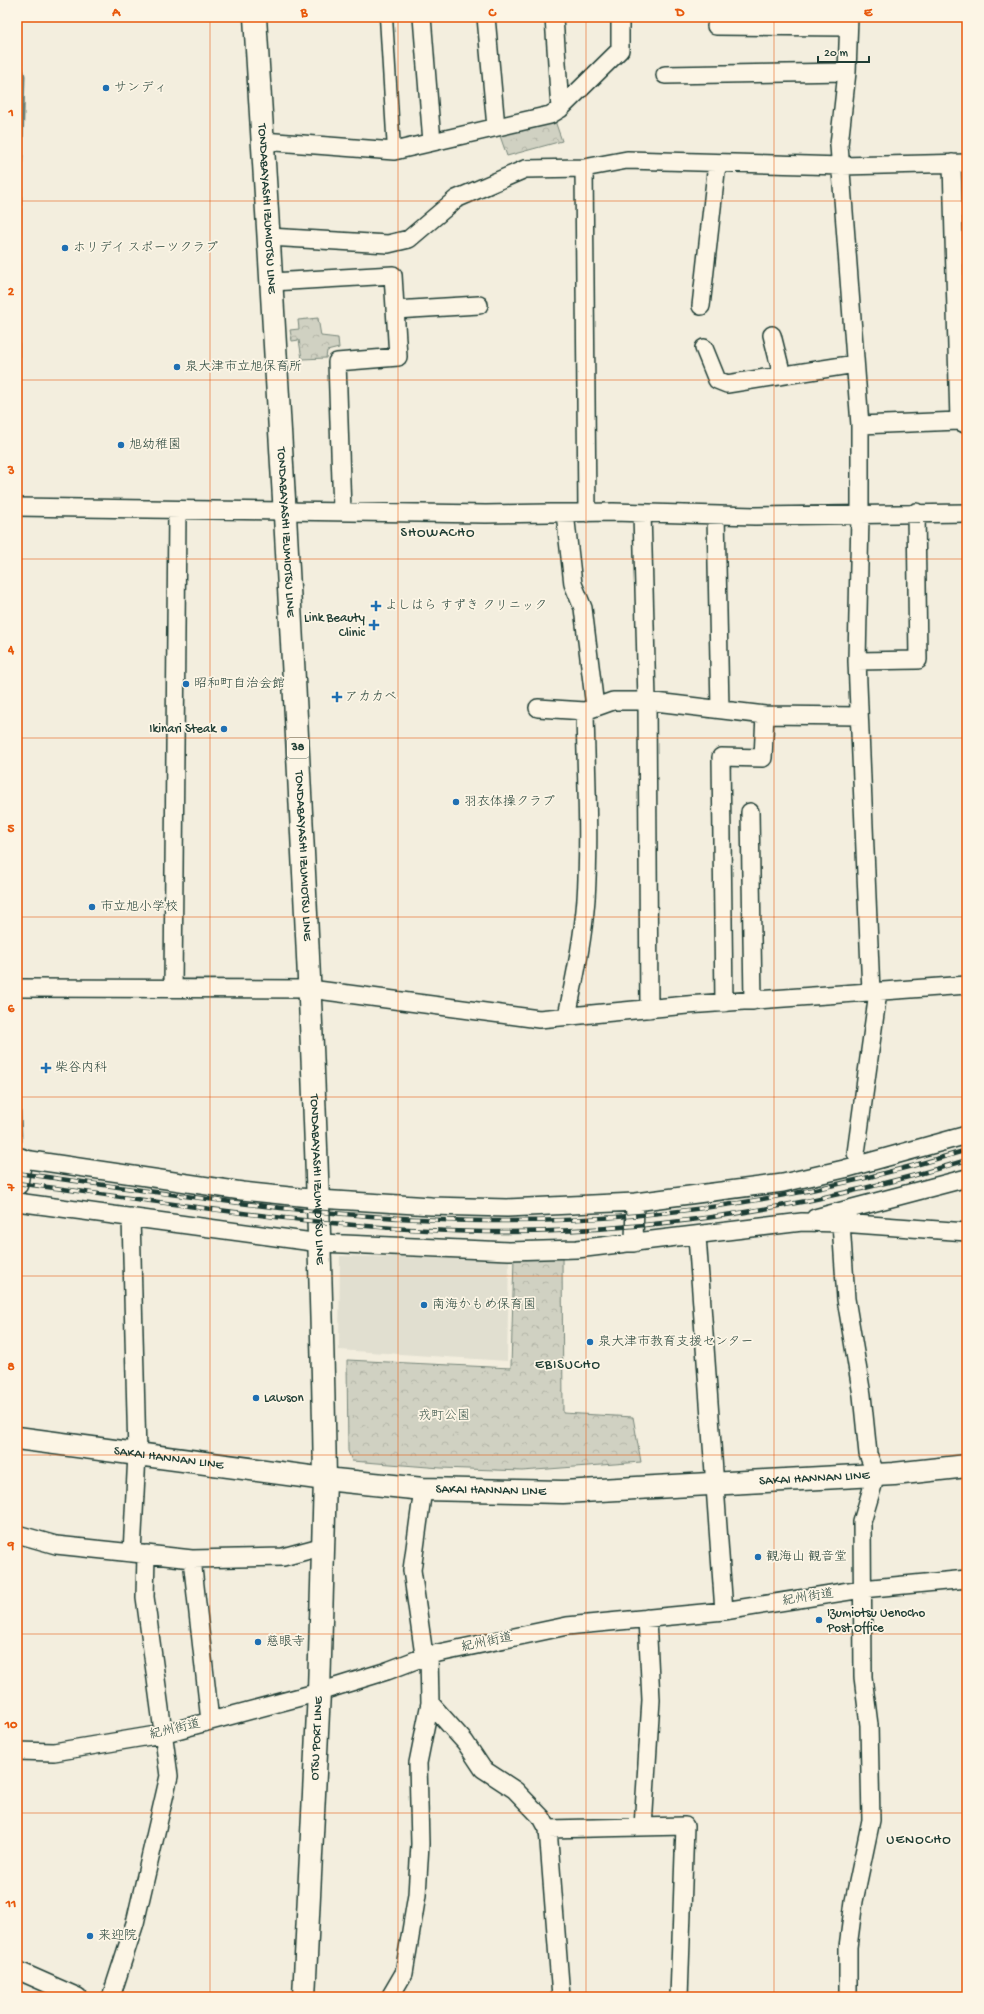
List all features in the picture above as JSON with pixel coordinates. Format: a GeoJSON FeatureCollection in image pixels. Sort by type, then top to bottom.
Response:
{"type":"FeatureCollection","features":[{"type":"Feature","properties":{"kind":"main road","name":"TONDABAYASHI IZUMIOTSU LINE"},"geometry":{"type":"LineString","coordinates":[[255,17],[272,282],[310,989],[319,1199],[326,1479]]}},
{"type":"Feature","properties":{"kind":"main road","name":"SAKAI HANNAN LINE"},"geometry":{"type":"LineString","coordinates":[[17,1438],[326,1479],[423,1489],[563,1492],[876,1475],[967,1466]]}},
{"type":"Feature","properties":{"kind":"main road","name":"OTSU PORT LINE"},"geometry":{"type":"LineString","coordinates":[[304,1997],[319,1692],[326,1479]]}},
{"type":"Feature","properties":{"kind":"street"},"geometry":{"type":"LineString","coordinates":[[386,17],[394,151]]}},
{"type":"Feature","properties":{"kind":"street"},"geometry":{"type":"LineString","coordinates":[[422,17],[432,142]]}},
{"type":"Feature","properties":{"kind":"street"},"geometry":{"type":"LineString","coordinates":[[486,17],[496,127]]}},
{"type":"Feature","properties":{"kind":"street"},"geometry":{"type":"LineString","coordinates":[[554,17],[560,109]]}},
{"type":"Feature","properties":{"kind":"street"},"geometry":{"type":"LineString","coordinates":[[263,141],[394,151],[555,113],[620,50],[620,17]]}},
{"type":"Feature","properties":{"kind":"street"},"geometry":{"type":"LineString","coordinates":[[716,26],[848,22],[847,72],[839,145],[842,166],[860,425],[857,661],[874,992],[856,1153]]}},
{"type":"Feature","properties":{"kind":"street"},"geometry":{"type":"LineString","coordinates":[[664,75],[847,72]]}},
{"type":"Feature","properties":{"kind":"street"},"geometry":{"type":"LineString","coordinates":[[269,237],[388,244],[408,239],[456,199],[525,169],[584,168],[628,160],[842,166],[959,163],[963,423],[860,425]]}},
{"type":"Feature","properties":{"kind":"street"},"geometry":{"type":"LineString","coordinates":[[701,306],[717,163]]}},
{"type":"Feature","properties":{"kind":"street"},"geometry":{"type":"LineString","coordinates":[[584,168],[587,513]]}},
{"type":"Feature","properties":{"kind":"street"},"geometry":{"type":"LineString","coordinates":[[272,282],[393,275],[398,356],[337,362],[342,511]]}},
{"type":"Feature","properties":{"kind":"street"},"geometry":{"type":"LineString","coordinates":[[395,310],[479,305]]}},
{"type":"Feature","properties":{"kind":"street"},"geometry":{"type":"LineString","coordinates":[[772,335],[782,375]]}},
{"type":"Feature","properties":{"kind":"street"},"geometry":{"type":"LineString","coordinates":[[704,348],[717,380],[727,384],[855,364]]}},
{"type":"Feature","properties":{"kind":"street"},"geometry":{"type":"LineString","coordinates":[[22,507],[486,514],[642,513],[716,515],[860,515],[916,512],[967,513]]}},
{"type":"Feature","properties":{"kind":"street"},"geometry":{"type":"LineString","coordinates":[[173,988],[177,510]]}},
{"type":"Feature","properties":{"kind":"street"},"geometry":{"type":"LineString","coordinates":[[857,661],[918,660],[916,512]]}},
{"type":"Feature","properties":{"kind":"street"},"geometry":{"type":"LineString","coordinates":[[564,513],[573,584],[583,608],[590,709],[586,899],[581,946],[567,1016]]}},
{"type":"Feature","properties":{"kind":"street"},"geometry":{"type":"LineString","coordinates":[[642,513],[647,701],[649,1009]]}},
{"type":"Feature","properties":{"kind":"street"},"geometry":{"type":"LineString","coordinates":[[716,515],[720,709]]}},
{"type":"Feature","properties":{"kind":"street"},"geometry":{"type":"LineString","coordinates":[[538,708],[590,709],[613,701],[647,701],[765,715],[859,716]]}},
{"type":"Feature","properties":{"kind":"street"},"geometry":{"type":"LineString","coordinates":[[724,1003],[721,757],[764,758],[765,715]]}},
{"type":"Feature","properties":{"kind":"street"},"geometry":{"type":"LineString","coordinates":[[750,812],[753,1001]]}},
{"type":"Feature","properties":{"kind":"street"},"geometry":{"type":"LineString","coordinates":[[19,988],[310,989],[539,1019],[724,1003],[967,985]]}},
{"type":"Feature","properties":{"kind":"street"},"geometry":{"type":"LineString","coordinates":[[17,1184],[19,1159],[242,1191],[319,1199],[430,1206],[507,1208],[635,1202],[783,1182],[844,1169],[967,1135]]}},
{"type":"Feature","properties":{"kind":"street"},"geometry":{"type":"LineString","coordinates":[[802,1222],[835,1211],[967,1178]]}},
{"type":"Feature","properties":{"kind":"street"},"geometry":{"type":"LineString","coordinates":[[17,1202],[320,1243],[509,1251],[577,1249],[697,1236],[802,1222],[841,1223],[967,1232]]}},
{"type":"Feature","properties":{"kind":"street"},"geometry":{"type":"LineString","coordinates":[[634,1243],[635,1202]]}},
{"type":"Feature","properties":{"kind":"street"},"geometry":{"type":"LineString","coordinates":[[111,1997],[135,1923],[169,1776],[162,1734],[139,1553],[131,1217]]}},
{"type":"Feature","properties":{"kind":"street"},"geometry":{"type":"LineString","coordinates":[[841,1223],[846,1299],[862,1395],[868,1454],[876,1475],[862,1522],[863,1677],[869,1725],[871,1820],[854,1901],[848,1947],[848,1997]]}},
{"type":"Feature","properties":{"kind":"street"},"geometry":{"type":"LineString","coordinates":[[697,1236],[724,1611]]}},
{"type":"Feature","properties":{"kind":"street"},"geometry":{"type":"LineString","coordinates":[[390,1997],[404,1973],[417,1895],[420,1844],[418,1763],[430,1703],[429,1655],[423,1648],[412,1570],[423,1489]]}},
{"type":"Feature","properties":{"kind":"street"},"geometry":{"type":"LineString","coordinates":[[17,1534],[56,1545],[192,1559],[283,1557],[324,1546]]}},
{"type":"Feature","properties":{"kind":"street"},"geometry":{"type":"LineString","coordinates":[[192,1559],[210,1721]]}},
{"type":"Feature","properties":{"kind":"street","name":"紀州街道"},"geometry":{"type":"LineString","coordinates":[[17,1751],[54,1752],[162,1734],[319,1692],[387,1671],[429,1655],[567,1626],[724,1611],[862,1589],[967,1579]]}},
{"type":"Feature","properties":{"kind":"street"},"geometry":{"type":"LineString","coordinates":[[643,1827],[651,1700],[647,1618]]}},
{"type":"Feature","properties":{"kind":"street"},"geometry":{"type":"LineString","coordinates":[[430,1703],[465,1742],[483,1768],[514,1790],[542,1818],[548,1829],[561,1997]]}},
{"type":"Feature","properties":{"kind":"street"},"geometry":{"type":"LineString","coordinates":[[548,1829],[685,1826],[679,1997]]}},
{"type":"Feature","properties":{"kind":"street"},"geometry":{"type":"LineString","coordinates":[[17,1970],[78,1997]]}},
{"type":"Feature","properties":{"kind":"shaded area","name":"南海かもめ保育園"},"geometry":{"type":"Polygon","coordinates":[[[340,1256],[509,1259],[507,1361],[339,1350],[340,1256]]]}},
{"type":"Feature","properties":{"kind":"green space"},"geometry":{"type":"Polygon","coordinates":[[[555,121],[562,141],[507,156],[499,133],[555,121]]]}},
{"type":"Feature","properties":{"kind":"green space"},"geometry":{"type":"Polygon","coordinates":[[[318,318],[321,336],[338,338],[339,348],[327,351],[326,358],[302,359],[299,340],[292,341],[290,330],[299,329],[298,320],[318,318]]]}},
{"type":"Feature","properties":{"kind":"green space","name":"戎町公園"},"geometry":{"type":"Polygon","coordinates":[[[562,1255],[563,1413],[633,1417],[641,1462],[522,1471],[441,1468],[352,1461],[348,1451],[347,1360],[511,1368],[514,1257],[562,1255]]]}},
{"type":"Feature","properties":{"kind":"waterway"},"geometry":{"type":"LineString","coordinates":[[17,53],[23,76],[18,256],[17,429]]}},
{"type":"Feature","properties":{"kind":"waterway"},"geometry":{"type":"LineString","coordinates":[[17,1055],[20,1141]]}},
{"type":"Feature","properties":{"kind":"railway"},"geometry":{"type":"LineString","coordinates":[[17,1173],[310,1211],[428,1220],[548,1220],[609,1218],[670,1212],[790,1194],[850,1182],[967,1150]]}},
{"type":"Feature","properties":{"kind":"railway"},"geometry":{"type":"LineString","coordinates":[[17,1183],[310,1221],[428,1230],[487,1232],[548,1231],[609,1228],[669,1222],[790,1204],[849,1192],[909,1177],[967,1160]]}},
{"type":"Feature","properties":{"kind":"place","name":"サンディ"},"geometry":{"type":"Point","coordinates":[106,88]}},
{"type":"Feature","properties":{"kind":"place","name":"ホリデイ スポーツクラブ"},"geometry":{"type":"Point","coordinates":[65,248]}},
{"type":"Feature","properties":{"kind":"place","name":"泉大津市立旭保育所"},"geometry":{"type":"Point","coordinates":[177,367]}},
{"type":"Feature","properties":{"kind":"place","name":"旭幼稚園"},"geometry":{"type":"Point","coordinates":[121,445]}},
{"type":"Feature","properties":{"kind":"place","name":"よしはら すずき クリニック"},"geometry":{"type":"Point","coordinates":[376,606]}},
{"type":"Feature","properties":{"kind":"place","name":"Link Beauty Clinic"},"geometry":{"type":"Point","coordinates":[374,625]}},
{"type":"Feature","properties":{"kind":"place","name":"昭和町自治会館"},"geometry":{"type":"Point","coordinates":[186,684]}},
{"type":"Feature","properties":{"kind":"place","name":"アカカベ"},"geometry":{"type":"Point","coordinates":[337,697]}},
{"type":"Feature","properties":{"kind":"place","name":"Ikinari Steak"},"geometry":{"type":"Point","coordinates":[224,729]}},
{"type":"Feature","properties":{"kind":"place","name":"羽衣体操クラブ"},"geometry":{"type":"Point","coordinates":[456,802]}},
{"type":"Feature","properties":{"kind":"place","name":"市立旭小学校"},"geometry":{"type":"Point","coordinates":[92,907]}},
{"type":"Feature","properties":{"kind":"place","name":"柴谷内科"},"geometry":{"type":"Point","coordinates":[46,1068]}},
{"type":"Feature","properties":{"kind":"place","name":"南海かもめ保育園"},"geometry":{"type":"Point","coordinates":[424,1305]}},
{"type":"Feature","properties":{"kind":"place","name":"泉大津市教育支援センター"},"geometry":{"type":"Point","coordinates":[590,1342]}},
{"type":"Feature","properties":{"kind":"place","name":"Lawson"},"geometry":{"type":"Point","coordinates":[256,1398]}},
{"type":"Feature","properties":{"kind":"place","name":"観海山 観音堂"},"geometry":{"type":"Point","coordinates":[758,1557]}},
{"type":"Feature","properties":{"kind":"place","name":"Izumiotsu Uenocho Post Office"},"geometry":{"type":"Point","coordinates":[819,1620]}},
{"type":"Feature","properties":{"kind":"place","name":"慈眼寺"},"geometry":{"type":"Point","coordinates":[258,1642]}},
{"type":"Feature","properties":{"kind":"place","name":"来迎院"},"geometry":{"type":"Point","coordinates":[90,1936]}},
{"type":"Feature","properties":{"kind":"district","name":"SHOWACHO"},"geometry":{"type":"Point","coordinates":[438,533]}},
{"type":"Feature","properties":{"kind":"district","name":"EBISUCHO"},"geometry":{"type":"Point","coordinates":[568,1365]}},
{"type":"Feature","properties":{"kind":"district","name":"UENOCHO"},"geometry":{"type":"Point","coordinates":[919,1840]}}]}
